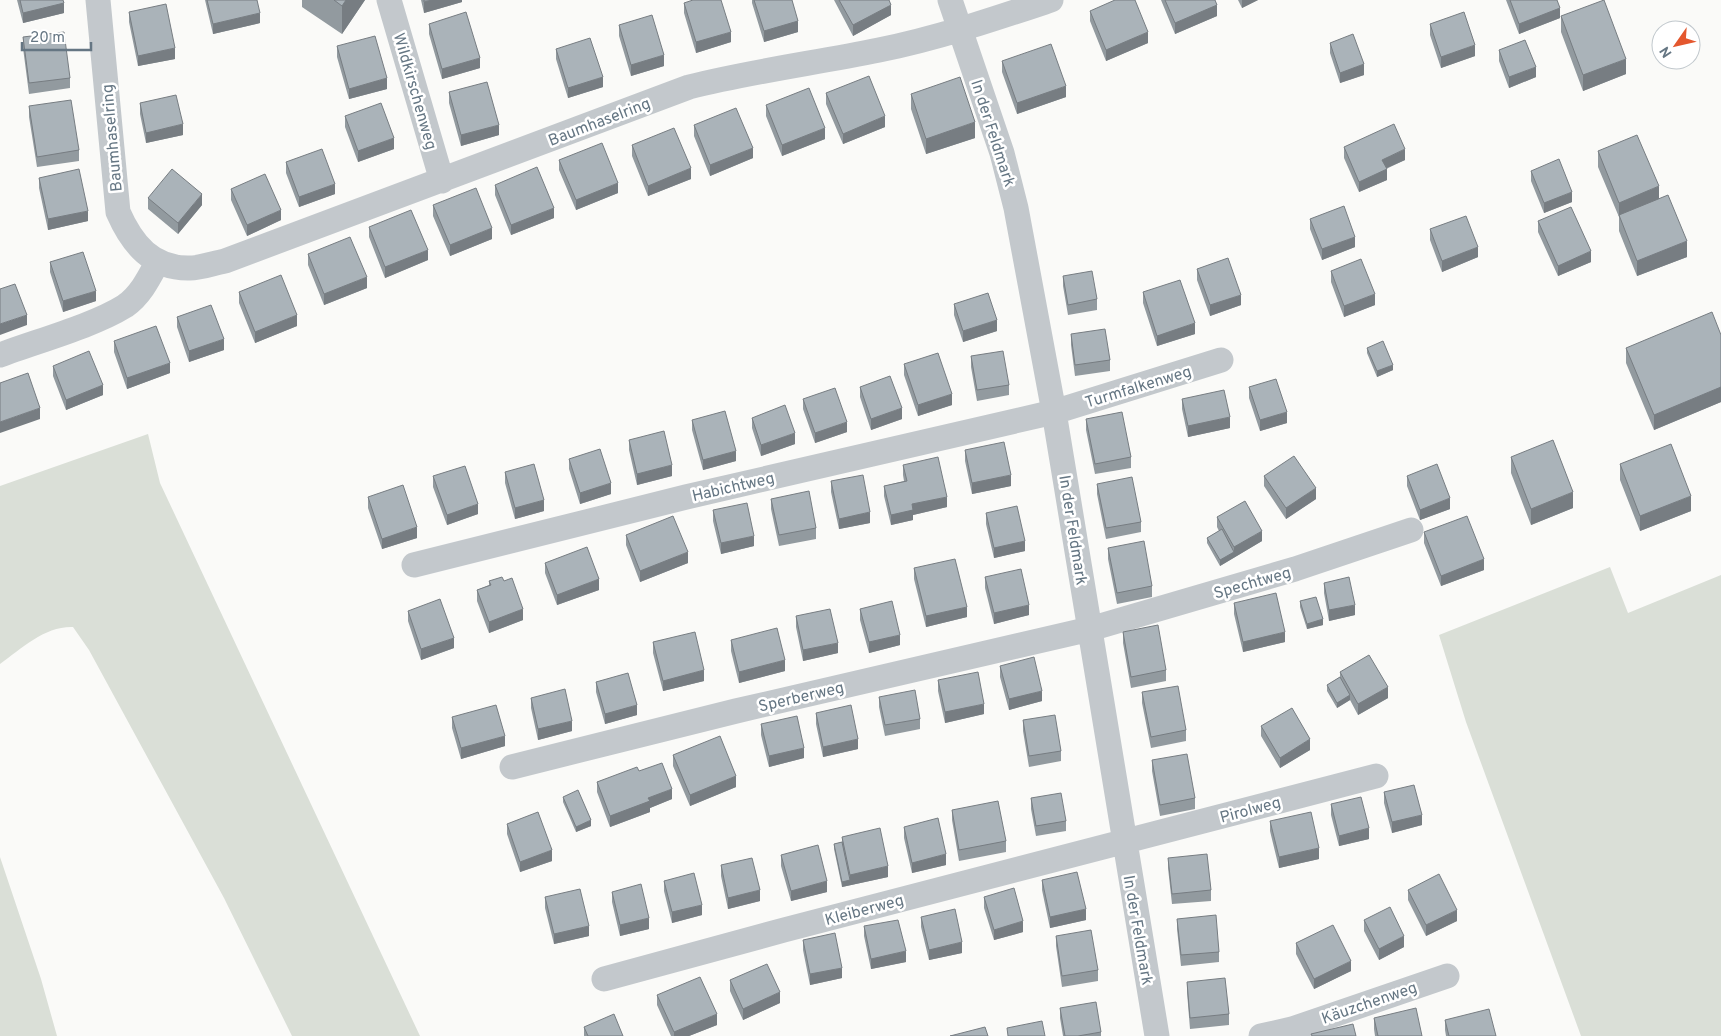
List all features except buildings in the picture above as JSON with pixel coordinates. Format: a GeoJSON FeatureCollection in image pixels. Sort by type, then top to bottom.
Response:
{"type":"FeatureCollection","features":[{"type":"Feature","properties":{"kind":"street","name":"Baumhaselring"},"geometry":{"type":"LineString","coordinates":[[98,0],[118,212],[126,232],[140,249],[157,263],[190,268],[225,261],[689,87],[762,70],[880,50],[961,31],[1051,0]]}},
{"type":"Feature","properties":{"kind":"street","name":"Wildkirschenweg"},"geometry":{"type":"LineString","coordinates":[[389,0],[442,181]]}},
{"type":"Feature","properties":{"kind":"street","name":"In der Feldmark"},"geometry":{"type":"LineString","coordinates":[[950,0],[1010,179],[1054,412],[1157,1036]]}},
{"type":"Feature","properties":{"kind":"street"},"geometry":{"type":"LineString","coordinates":[[0,355],[101,318],[126,305],[146,285],[157,263]]}},
{"type":"Feature","properties":{"kind":"street","name":"Turmfalkenweg"},"geometry":{"type":"LineString","coordinates":[[1054,412],[1221,360]]}},
{"type":"Feature","properties":{"kind":"street","name":"Habichtweg"},"geometry":{"type":"LineString","coordinates":[[414,565],[686,497],[1054,412]]}},
{"type":"Feature","properties":{"kind":"street","name":"Spechtweg"},"geometry":{"type":"LineString","coordinates":[[1090,629],[1295,569],[1412,530]]}},
{"type":"Feature","properties":{"kind":"street","name":"Sperberweg"},"geometry":{"type":"LineString","coordinates":[[512,767],[736,711],[1090,629]]}},
{"type":"Feature","properties":{"kind":"street","name":"Pirolweg"},"geometry":{"type":"LineString","coordinates":[[1124,842],[1376,776]]}},
{"type":"Feature","properties":{"kind":"street","name":"Kleiberweg"},"geometry":{"type":"LineString","coordinates":[[604,979],[1124,842]]}},
{"type":"Feature","properties":{"kind":"street","name":"Käuzchenweg"},"geometry":{"type":"LineString","coordinates":[[1261,1036],[1292,1028],[1447,976]]}},
{"type":"Feature","properties":{"kind":"shaded area"},"geometry":{"type":"Polygon","coordinates":[[[148,434],[160,483],[420,1036],[292,1036],[224,898],[89,650],[73,627],[53,630],[43,634],[0,664],[0,486],[148,434]]]}},
{"type":"Feature","properties":{"kind":"shaded area"},"geometry":{"type":"Polygon","coordinates":[[[1610,567],[1628,613],[1721,575],[1721,1036],[1581,1036],[1466,722],[1439,635],[1610,567]]]}},
{"type":"Feature","properties":{"kind":"shaded area"},"geometry":{"type":"Polygon","coordinates":[[[0,857],[41,979],[57,1036],[0,1036],[0,857]]]}}]}
